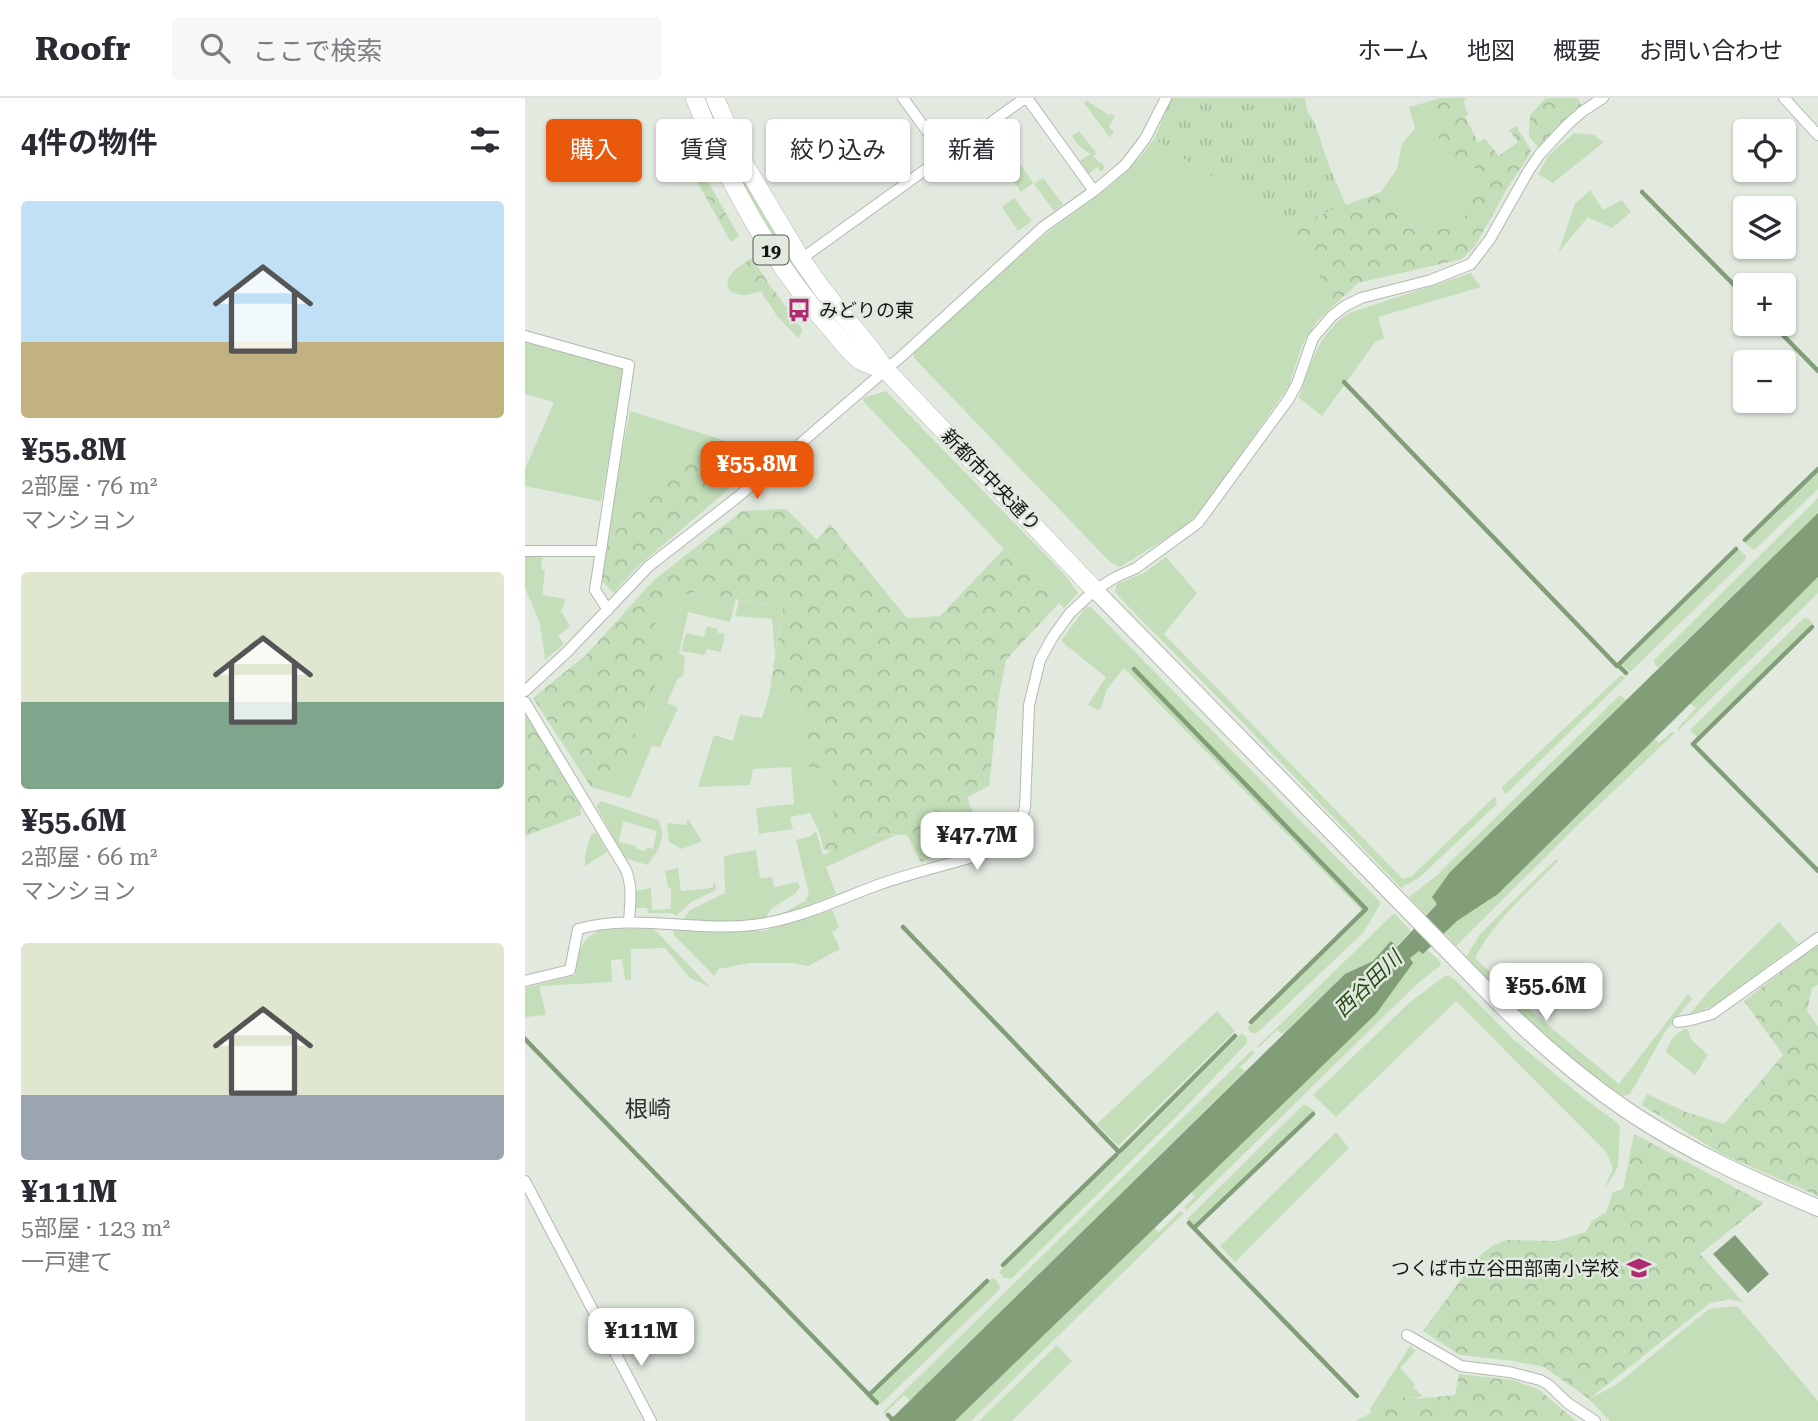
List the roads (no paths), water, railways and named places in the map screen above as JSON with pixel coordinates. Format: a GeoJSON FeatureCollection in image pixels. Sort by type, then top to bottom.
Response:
{"type":"FeatureCollection","features":[{"type":"Feature","properties":{"kind":"main road","name":"新都市中央通り"},"geometry":{"type":"LineString","coordinates":[[695,98],[731,179],[785,272],[810,305],[859,360],[886,370]]}},
{"type":"Feature","properties":{"kind":"main road","name":"新都市中央通り"},"geometry":{"type":"LineString","coordinates":[[715,98],[742,160],[822,289],[886,370],[1095,590]]}},
{"type":"Feature","properties":{"kind":"street"},"geometry":{"type":"LineString","coordinates":[[903,98],[924,127]]}},
{"type":"Feature","properties":{"kind":"street"},"geometry":{"type":"LineString","coordinates":[[997,119],[1026,98],[1094,191]]}},
{"type":"Feature","properties":{"kind":"street"},"geometry":{"type":"LineString","coordinates":[[525,691],[567,652],[649,566],[739,496],[886,370],[1043,228],[1125,165],[1154,125],[1166,98]]}},
{"type":"Feature","properties":{"kind":"street"},"geometry":{"type":"LineString","coordinates":[[525,981],[570,970],[578,929],[629,922],[736,926],[786,920],[879,885],[983,854],[1010,838],[1020,824],[1025,807],[1030,705],[1040,660],[1070,613],[1095,590],[1136,568],[1198,523],[1288,400],[1297,384],[1313,338],[1332,316],[1361,298],[1431,280],[1471,264],[1490,239],[1539,156],[1568,124],[1603,98]]}},
{"type":"Feature","properties":{"kind":"street"},"geometry":{"type":"LineString","coordinates":[[1784,98],[1818,135]]}},
{"type":"Feature","properties":{"kind":"street"},"geometry":{"type":"LineString","coordinates":[[801,259],[924,171]]}},
{"type":"Feature","properties":{"kind":"street"},"geometry":{"type":"LineString","coordinates":[[525,336],[629,365],[595,590],[608,610]]}},
{"type":"Feature","properties":{"kind":"street"},"geometry":{"type":"LineString","coordinates":[[525,551],[600,551]]}},
{"type":"Feature","properties":{"kind":"street"},"geometry":{"type":"LineString","coordinates":[[1095,590],[1528,1032],[1590,1084],[1667,1136],[1725,1166],[1818,1208]]}},
{"type":"Feature","properties":{"kind":"street"},"geometry":{"type":"LineString","coordinates":[[525,702],[626,870],[631,891],[629,922]]}},
{"type":"Feature","properties":{"kind":"street"},"geometry":{"type":"LineString","coordinates":[[1678,1022],[1712,1014],[1818,938]]}},
{"type":"Feature","properties":{"kind":"street"},"geometry":{"type":"LineString","coordinates":[[525,1181],[651,1421]]}},
{"type":"Feature","properties":{"kind":"street"},"geometry":{"type":"LineString","coordinates":[[1406,1335],[1461,1366],[1509,1372],[1540,1380],[1595,1421]]}},
{"type":"Feature","properties":{"kind":"water","name":"西谷田川"},"geometry":{"type":"Polygon","coordinates":[[[1818,513],[1818,577],[1498,894],[1457,921],[1423,954],[1419,951],[1410,958],[1413,963],[1376,1014],[955,1421],[889,1421],[1345,974],[1373,961],[1391,941],[1397,947],[1437,904],[1432,897],[1450,872],[1818,513]]]}},
{"type":"Feature","properties":{"kind":"water"},"geometry":{"type":"Polygon","coordinates":[[[1735,1235],[1769,1274],[1748,1293],[1713,1254],[1735,1235]]]}},
{"type":"Feature","properties":{"kind":"waterway"},"geometry":{"type":"LineString","coordinates":[[1642,192],[1733,284]]}},
{"type":"Feature","properties":{"kind":"waterway"},"geometry":{"type":"LineString","coordinates":[[1784,336],[1818,371]]}},
{"type":"Feature","properties":{"kind":"waterway"},"geometry":{"type":"LineString","coordinates":[[1344,382],[1626,673]]}},
{"type":"Feature","properties":{"kind":"waterway"},"geometry":{"type":"LineString","coordinates":[[1745,540],[1818,469]]}},
{"type":"Feature","properties":{"kind":"waterway"},"geometry":{"type":"LineString","coordinates":[[1618,665],[1736,549]]}},
{"type":"Feature","properties":{"kind":"waterway"},"geometry":{"type":"LineString","coordinates":[[1812,627],[1693,744],[1818,871]]}},
{"type":"Feature","properties":{"kind":"waterway"},"geometry":{"type":"LineString","coordinates":[[1134,669],[1366,909],[1251,1022]]}},
{"type":"Feature","properties":{"kind":"waterway"},"geometry":{"type":"LineString","coordinates":[[903,927],[1119,1152]]}},
{"type":"Feature","properties":{"kind":"waterway"},"geometry":{"type":"LineString","coordinates":[[1121,1150],[1235,1036]]}},
{"type":"Feature","properties":{"kind":"waterway"},"geometry":{"type":"LineString","coordinates":[[525,1039],[877,1403]]}},
{"type":"Feature","properties":{"kind":"waterway"},"geometry":{"type":"LineString","coordinates":[[1194,1228],[1313,1114]]}},
{"type":"Feature","properties":{"kind":"waterway"},"geometry":{"type":"LineString","coordinates":[[1003,1265],[1116,1155]]}},
{"type":"Feature","properties":{"kind":"waterway"},"geometry":{"type":"LineString","coordinates":[[1189,1223],[1357,1396]]}},
{"type":"Feature","properties":{"kind":"waterway"},"geometry":{"type":"LineString","coordinates":[[869,1395],[987,1281]]}},
{"type":"Feature","properties":{"kind":"waterway"},"geometry":{"type":"LineString","coordinates":[[888,1415],[894,1421]]}},
{"type":"Feature","properties":{"kind":"place","name":"みどりの東"},"geometry":{"type":"Point","coordinates":[799,310]}},
{"type":"Feature","properties":{"kind":"place","name":"つくば市立谷田部南小学校"},"geometry":{"type":"Point","coordinates":[1639,1268]}},
{"type":"Feature","properties":{"kind":"district","name":"根崎"},"geometry":{"type":"Point","coordinates":[648,1109]}}]}
